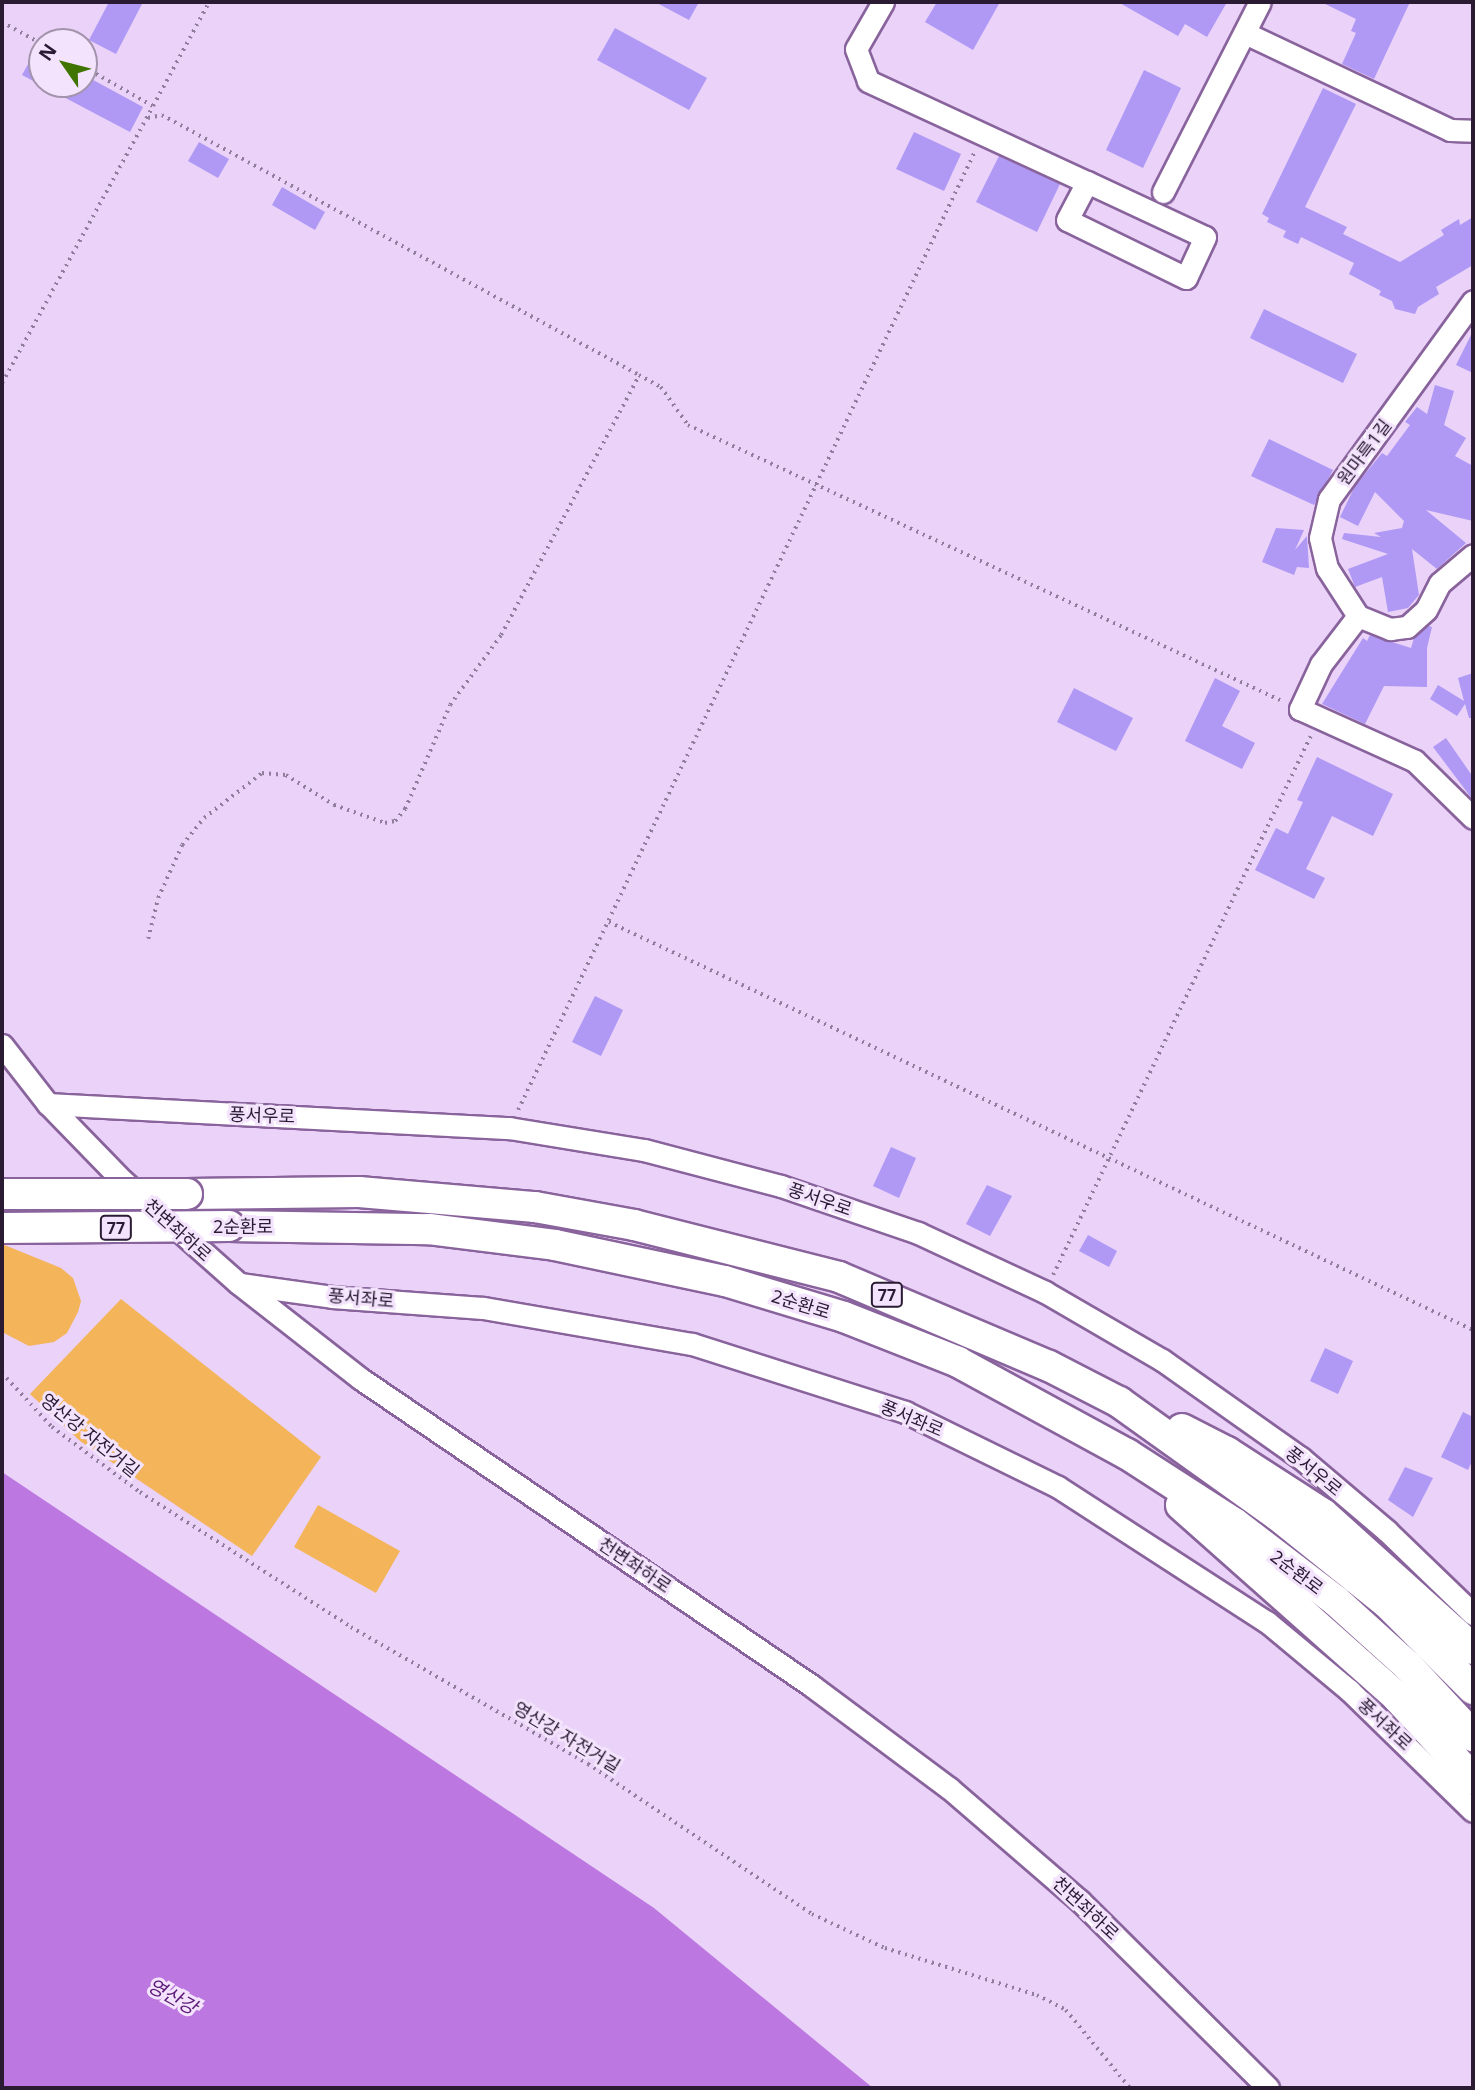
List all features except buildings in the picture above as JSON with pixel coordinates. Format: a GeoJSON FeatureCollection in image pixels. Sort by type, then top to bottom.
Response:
{"type":"FeatureCollection","features":[{"type":"Feature","properties":{"kind":"highway","name":"2순환로"},"geometry":{"type":"LineString","coordinates":[[2,1194],[359,1192],[535,1207],[634,1225],[839,1277],[1049,1366],[1119,1402],[1277,1515],[1387,1603],[1473,1689]]}},
{"type":"Feature","properties":{"kind":"highway","name":"2순환로"},"geometry":{"type":"LineString","coordinates":[[2,1228],[229,1226],[429,1229],[555,1245],[725,1281],[844,1317],[958,1362],[1127,1454],[1234,1523],[1336,1601],[1408,1666],[1473,1736]]}},
{"type":"Feature","properties":{"kind":"highway"},"geometry":{"type":"LineString","coordinates":[[1119,1402],[1227,1452],[1323,1514],[1473,1649]]}},
{"type":"Feature","properties":{"kind":"highway"},"geometry":{"type":"LineString","coordinates":[[1127,1454],[1254,1573],[1397,1697],[1473,1779]]}},
{"type":"Feature","properties":{"kind":"street"},"geometry":{"type":"LineString","coordinates":[[883,2],[856,49],[867,81],[1087,182],[1205,237],[1186,278],[1067,220],[1087,182]]}},
{"type":"Feature","properties":{"kind":"street"},"geometry":{"type":"LineString","coordinates":[[1163,192],[1260,2]]}},
{"type":"Feature","properties":{"kind":"street"},"geometry":{"type":"LineString","coordinates":[[1245,33],[1450,130],[1473,131]]}},
{"type":"Feature","properties":{"kind":"street","name":"원마륵1길"},"geometry":{"type":"LineString","coordinates":[[1358,616],[1327,568],[1320,538],[1329,499],[1469,312]]}},
{"type":"Feature","properties":{"kind":"street"},"geometry":{"type":"LineString","coordinates":[[1473,555],[1440,583],[1426,610],[1407,627],[1390,629],[1358,616],[1321,664],[1300,709],[1415,761],[1473,818]]}},
{"type":"Feature","properties":{"kind":"street","name":"천변좌하로"},"geometry":{"type":"LineString","coordinates":[[2,1045],[48,1104],[122,1180],[238,1283],[361,1379],[812,1686],[949,1788],[1080,1901],[1268,2088]]}},
{"type":"Feature","properties":{"kind":"street","name":"풍서우로"},"geometry":{"type":"LineString","coordinates":[[48,1104],[509,1128],[644,1150],[781,1186],[918,1233],[1045,1292],[1162,1360],[1301,1458],[1387,1531],[1473,1614]]}},
{"type":"Feature","properties":{"kind":"street","name":"풍서좌로"},"geometry":{"type":"LineString","coordinates":[[238,1283],[332,1297],[483,1308],[692,1344],[905,1412],[1058,1487],[1267,1622],[1349,1690],[1473,1811]]}},
{"type":"Feature","properties":{"kind":"path"},"geometry":{"type":"LineString","coordinates":[[2,383],[209,2]]}},
{"type":"Feature","properties":{"kind":"path"},"geometry":{"type":"LineString","coordinates":[[2,22],[28,36]]}},
{"type":"Feature","properties":{"kind":"path"},"geometry":{"type":"LineString","coordinates":[[98,75],[153,106]]}},
{"type":"Feature","properties":{"kind":"path"},"geometry":{"type":"LineString","coordinates":[[148,118],[162,115],[661,387],[688,425],[1300,709]]}},
{"type":"Feature","properties":{"kind":"path"},"geometry":{"type":"LineString","coordinates":[[509,1128],[983,135]]}},
{"type":"Feature","properties":{"kind":"path"},"geometry":{"type":"LineString","coordinates":[[148,939],[158,898],[182,845],[232,793],[262,773],[286,775],[334,805],[385,823],[396,821],[450,705],[501,635],[639,375]]}},
{"type":"Feature","properties":{"kind":"path"},"geometry":{"type":"LineString","coordinates":[[1045,1292],[1320,718]]}},
{"type":"Feature","properties":{"kind":"path"},"geometry":{"type":"LineString","coordinates":[[609,922],[1473,1330]]}},
{"type":"Feature","properties":{"kind":"path","name":"영산강 자전거길"},"geometry":{"type":"LineString","coordinates":[[2,1373],[52,1427],[140,1492],[351,1627],[588,1764],[812,1914],[885,1948],[1037,1995],[1066,2010],[1130,2088]]}},
{"type":"Feature","properties":{"kind":"shaded area"},"geometry":{"type":"Polygon","coordinates":[[[2,1244],[61,1268],[73,1278],[81,1301],[78,1312],[67,1333],[54,1342],[29,1346],[2,1332],[2,1244]]]}},
{"type":"Feature","properties":{"kind":"shaded area"},"geometry":{"type":"Polygon","coordinates":[[[121,1299],[321,1457],[252,1556],[80,1441],[30,1394],[121,1299]]]}},
{"type":"Feature","properties":{"kind":"shaded area"},"geometry":{"type":"Polygon","coordinates":[[[318,1505],[400,1551],[376,1593],[294,1547],[318,1505]]]}},
{"type":"Feature","properties":{"kind":"water","name":"영산강"},"geometry":{"type":"Polygon","coordinates":[[[2,1472],[654,1908],[873,2088],[2,2088],[2,1472]]]}}]}
